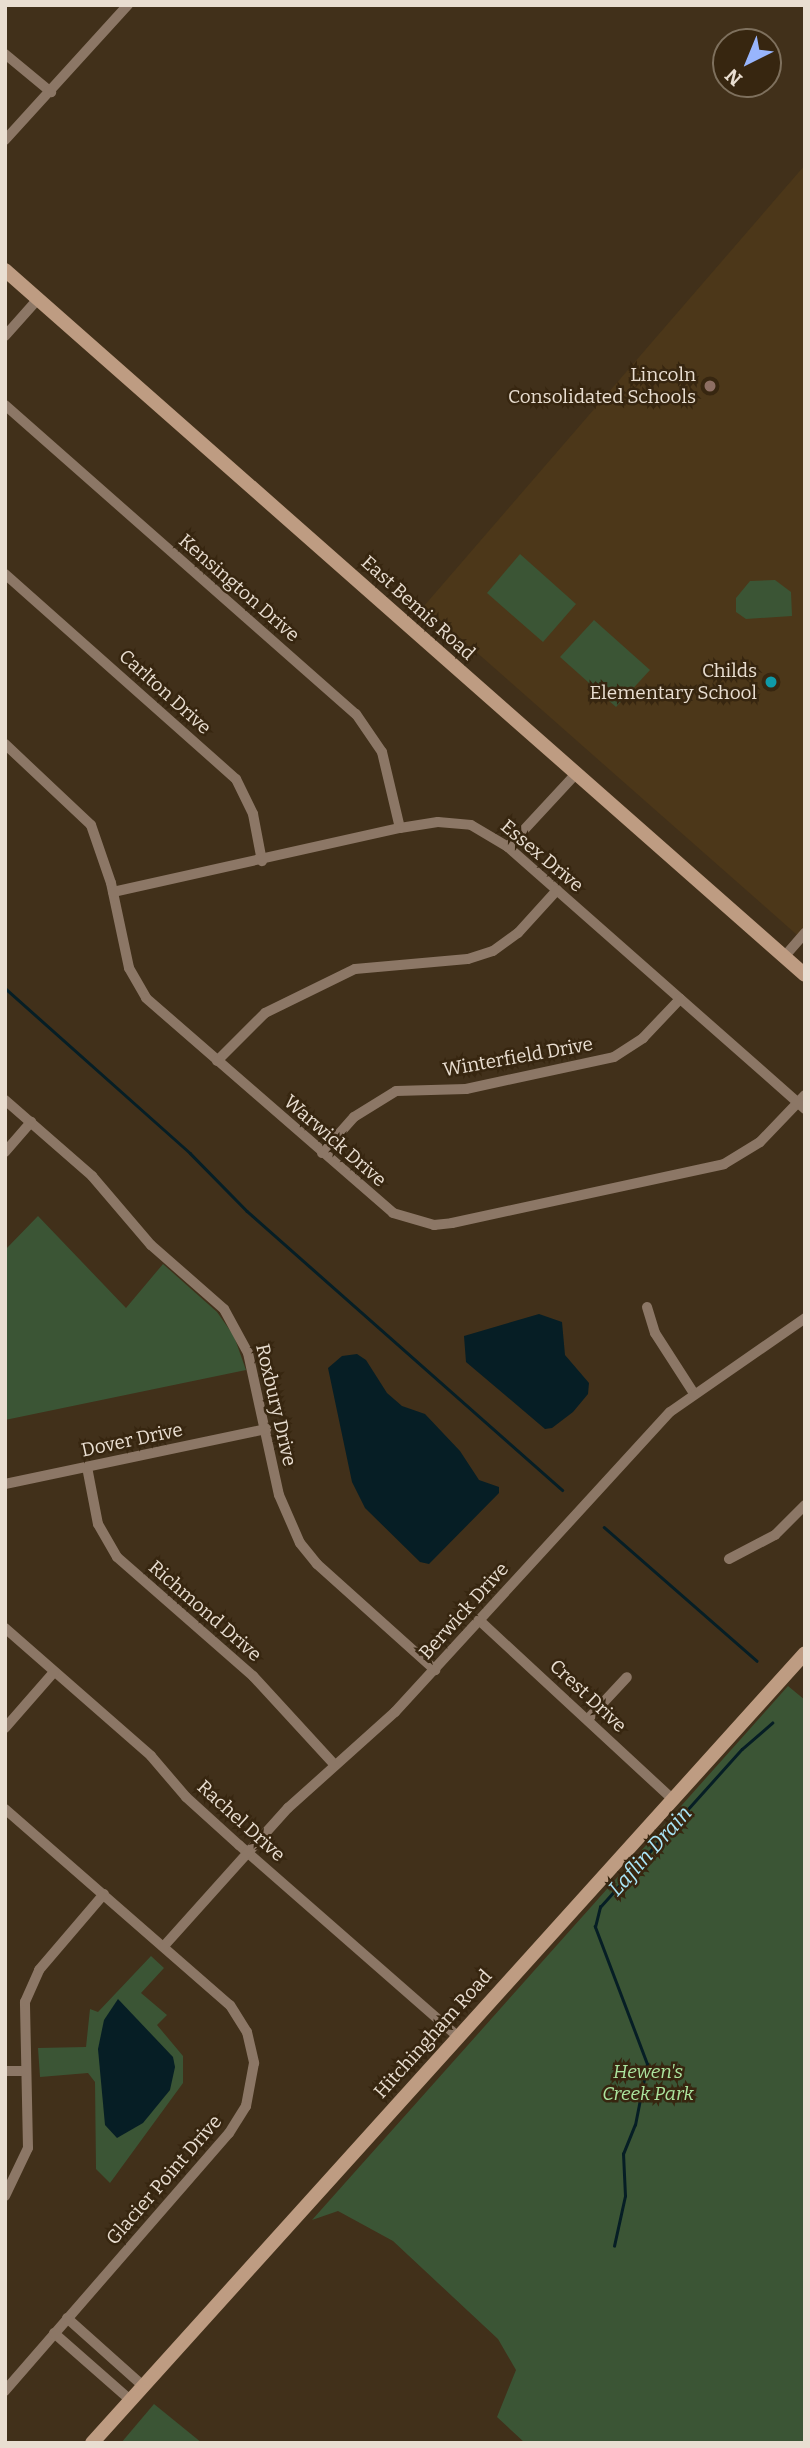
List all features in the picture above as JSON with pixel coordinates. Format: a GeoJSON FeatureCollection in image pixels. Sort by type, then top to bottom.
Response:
{"type":"FeatureCollection","features":[{"type":"Feature","properties":{"kind":"street"},"geometry":{"type":"LineString","coordinates":[[5,140],[128,5]]}},
{"type":"Feature","properties":{"kind":"street"},"geometry":{"type":"LineString","coordinates":[[5,54],[51,92]]}},
{"type":"Feature","properties":{"kind":"street","name":"East Bemis Road"},"geometry":{"type":"LineString","coordinates":[[5,270],[805,975]]}},
{"type":"Feature","properties":{"kind":"street"},"geometry":{"type":"LineString","coordinates":[[5,336],[38,299]]}},
{"type":"Feature","properties":{"kind":"street","name":"Kensington Drive"},"geometry":{"type":"LineString","coordinates":[[5,405],[356,714],[382,752],[400,828]]}},
{"type":"Feature","properties":{"kind":"street","name":"Carlton Drive"},"geometry":{"type":"LineString","coordinates":[[5,574],[236,779],[253,814],[262,861]]}},
{"type":"Feature","properties":{"kind":"street","name":"Warwick Drive"},"geometry":{"type":"LineString","coordinates":[[5,744],[86,817],[100,844],[136,984],[217,1061],[393,1213],[412,1221],[443,1224],[724,1164],[760,1142],[802,1103]]}},
{"type":"Feature","properties":{"kind":"street"},"geometry":{"type":"LineString","coordinates":[[508,847],[575,775]]}},
{"type":"Feature","properties":{"kind":"street","name":"Essex Drive"},"geometry":{"type":"LineString","coordinates":[[113,892],[262,861],[400,828],[438,822],[471,825],[508,847],[802,1103]]}},
{"type":"Feature","properties":{"kind":"street"},"geometry":{"type":"LineString","coordinates":[[217,1061],[265,1013],[355,969],[468,959],[493,951],[518,933],[557,890]]}},
{"type":"Feature","properties":{"kind":"street"},"geometry":{"type":"LineString","coordinates":[[784,957],[805,933]]}},
{"type":"Feature","properties":{"kind":"street","name":"Winterfield Drive"},"geometry":{"type":"LineString","coordinates":[[322,1153],[354,1116],[396,1091],[466,1089],[614,1057],[643,1038],[680,999]]}},
{"type":"Feature","properties":{"kind":"street","name":"Roxbury Drive"},"geometry":{"type":"LineString","coordinates":[[5,1100],[92,1176],[150,1245],[224,1309],[244,1341],[279,1495],[300,1543],[317,1564],[435,1670]]}},
{"type":"Feature","properties":{"kind":"street"},"geometry":{"type":"LineString","coordinates":[[5,1152],[31,1122]]}},
{"type":"Feature","properties":{"kind":"street"},"geometry":{"type":"LineString","coordinates":[[647,1307],[655,1333],[693,1392]]}},
{"type":"Feature","properties":{"kind":"street","name":"Berwick Drive"},"geometry":{"type":"LineString","coordinates":[[164,1946],[248,1852],[334,1763],[395,1712],[435,1670],[670,1412],[693,1392],[805,1318]]}},
{"type":"Feature","properties":{"kind":"street","name":"Dover Drive"},"geometry":{"type":"LineString","coordinates":[[5,1484],[266,1429]]}},
{"type":"Feature","properties":{"kind":"street","name":"Richmond Drive"},"geometry":{"type":"LineString","coordinates":[[87,1467],[99,1524],[117,1557],[253,1676],[334,1763]]}},
{"type":"Feature","properties":{"kind":"street"},"geometry":{"type":"LineString","coordinates":[[729,1559],[775,1535],[805,1505]]}},
{"type":"Feature","properties":{"kind":"street","name":"Crest Drive"},"geometry":{"type":"LineString","coordinates":[[479,1620],[672,1799]]}},
{"type":"Feature","properties":{"kind":"street","name":"Rachel Drive"},"geometry":{"type":"LineString","coordinates":[[5,1628],[151,1756],[186,1797],[457,2036]]}},
{"type":"Feature","properties":{"kind":"street","name":"Hitchingham Road"},"geometry":{"type":"LineString","coordinates":[[92,2443],[805,1653]]}},
{"type":"Feature","properties":{"kind":"street"},"geometry":{"type":"LineString","coordinates":[[5,1728],[54,1672]]}},
{"type":"Feature","properties":{"kind":"street"},"geometry":{"type":"LineString","coordinates":[[588,1719],[627,1677]]}},
{"type":"Feature","properties":{"kind":"street","name":"Glacier Point Drive"},"geometry":{"type":"LineString","coordinates":[[5,2391],[229,2133],[251,2093],[252,2048],[240,2018],[164,1946],[6,1811]]}},
{"type":"Feature","properties":{"kind":"street"},"geometry":{"type":"LineString","coordinates":[[5,2196],[28,2148],[22,2029],[32,1981],[104,1894]]}},
{"type":"Feature","properties":{"kind":"street"},"geometry":{"type":"LineString","coordinates":[[5,2071],[25,2071]]}},
{"type":"Feature","properties":{"kind":"street"},"geometry":{"type":"LineString","coordinates":[[67,2318],[142,2385]]}},
{"type":"Feature","properties":{"kind":"street"},"geometry":{"type":"LineString","coordinates":[[54,2333],[129,2399]]}},
{"type":"Feature","properties":{"kind":"shaded area","name":"Lincoln Consolidated Schools"},"geometry":{"type":"Polygon","coordinates":[[[805,165],[805,942],[424,606],[805,165]]]}},
{"type":"Feature","properties":{"kind":"green space"},"geometry":{"type":"Polygon","coordinates":[[[520,554],[576,604],[543,642],[487,593],[520,554]]]}},
{"type":"Feature","properties":{"kind":"green space"},"geometry":{"type":"Polygon","coordinates":[[[775,580],[791,592],[792,616],[746,619],[736,612],[736,598],[750,581],[775,580]]]}},
{"type":"Feature","properties":{"kind":"green space"},"geometry":{"type":"Polygon","coordinates":[[[594,620],[650,670],[616,707],[560,657],[594,620]]]}},
{"type":"Feature","properties":{"kind":"green space"},"geometry":{"type":"Polygon","coordinates":[[[38,1216],[126,1308],[163,1264],[217,1312],[234,1336],[246,1370],[5,1420],[5,1250],[38,1216]]]}},
{"type":"Feature","properties":{"kind":"green space","name":"Hewen's Creek Park"},"geometry":{"type":"Polygon","coordinates":[[[788,1686],[805,1700],[805,2443],[525,2443],[497,2417],[516,2370],[498,2339],[393,2241],[338,2211],[312,2220],[788,1686]]]}},
{"type":"Feature","properties":{"kind":"green space"},"geometry":{"type":"Polygon","coordinates":[[[151,1956],[164,1968],[141,1993],[167,2015],[157,2025],[183,2056],[183,2083],[110,2183],[96,2169],[95,2082],[88,2073],[40,2077],[38,2048],[86,2047],[90,2009],[98,2012],[151,1956]]]}},
{"type":"Feature","properties":{"kind":"green space"},"geometry":{"type":"Polygon","coordinates":[[[154,2404],[202,2443],[121,2443],[154,2404]]]}},
{"type":"Feature","properties":{"kind":"water"},"geometry":{"type":"Polygon","coordinates":[[[539,1314],[562,1322],[565,1355],[589,1383],[588,1394],[573,1412],[552,1428],[545,1429],[466,1362],[464,1336],[539,1314]]]}},
{"type":"Feature","properties":{"kind":"water"},"geometry":{"type":"Polygon","coordinates":[[[357,1354],[366,1360],[387,1393],[402,1406],[425,1414],[460,1451],[479,1480],[499,1487],[499,1493],[429,1564],[420,1562],[365,1508],[352,1482],[328,1368],[342,1356],[357,1354]]]}},
{"type":"Feature","properties":{"kind":"water"},"geometry":{"type":"Polygon","coordinates":[[[118,1999],[173,2057],[175,2067],[170,2090],[143,2123],[117,2138],[105,2125],[98,2049],[104,2020],[118,1999]]]}},
{"type":"Feature","properties":{"kind":"waterway"},"geometry":{"type":"LineString","coordinates":[[5,861],[5,871]]}},
{"type":"Feature","properties":{"kind":"waterway"},"geometry":{"type":"LineString","coordinates":[[5,988],[190,1153],[247,1211],[562,1490]]}},
{"type":"Feature","properties":{"kind":"waterway"},"geometry":{"type":"LineString","coordinates":[[604,1527],[757,1661]]}},
{"type":"Feature","properties":{"kind":"waterway","name":"Laflin Drain"},"geometry":{"type":"LineString","coordinates":[[614,2246],[625,2196],[623,2154],[635,2125],[647,2064],[595,1927],[600,1907],[742,1749],[772,1723]]}},
{"type":"Feature","properties":{"kind":"place","name":"Lincoln Consolidated Schools"},"geometry":{"type":"Point","coordinates":[710,386]}},
{"type":"Feature","properties":{"kind":"place","name":"Childs Elementary School"},"geometry":{"type":"Point","coordinates":[771,682]}}]}
